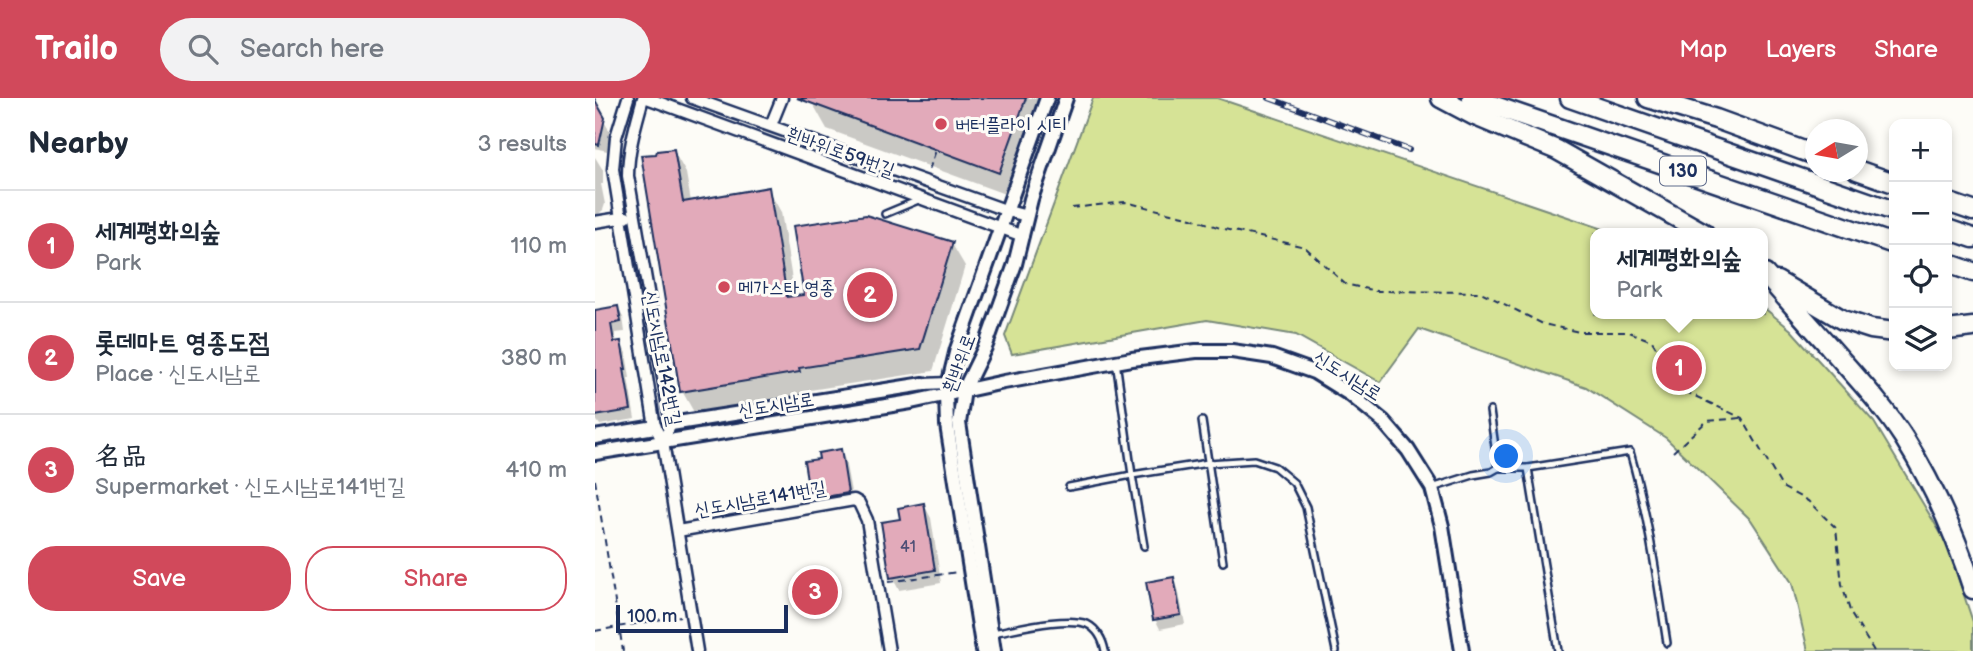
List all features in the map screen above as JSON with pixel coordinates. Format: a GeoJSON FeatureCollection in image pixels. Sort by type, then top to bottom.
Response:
{"type":"FeatureCollection","features":[{"type":"Feature","properties":{"kind":"highway"},"geometry":{"type":"LineString","coordinates":[[1441,98],[1475,116],[1557,150],[1695,228]]}},
{"type":"Feature","properties":{"kind":"highway","name":"130"},"geometry":{"type":"LineString","coordinates":[[1472,98],[1889,242]]}},
{"type":"Feature","properties":{"kind":"highway","name":"130"},"geometry":{"type":"LineString","coordinates":[[1570,98],[1889,209]]}},
{"type":"Feature","properties":{"kind":"highway"},"geometry":{"type":"LineString","coordinates":[[1648,98],[1805,151]]}},
{"type":"Feature","properties":{"kind":"highway"},"geometry":{"type":"LineString","coordinates":[[1868,174],[1891,182]]}},
{"type":"Feature","properties":{"kind":"highway"},"geometry":{"type":"LineString","coordinates":[[1952,204],[1973,211]]}},
{"type":"Feature","properties":{"kind":"highway"},"geometry":{"type":"LineString","coordinates":[[1952,231],[1973,238]]}},
{"type":"Feature","properties":{"kind":"highway"},"geometry":{"type":"LineString","coordinates":[[1952,265],[1973,272]]}},
{"type":"Feature","properties":{"kind":"highway"},"geometry":{"type":"LineString","coordinates":[[1768,275],[1843,320],[1889,331]]}},
{"type":"Feature","properties":{"kind":"highway"},"geometry":{"type":"LineString","coordinates":[[1768,278],[1882,407],[1903,437],[1940,503],[1973,589]]}},
{"type":"Feature","properties":{"kind":"highway"},"geometry":{"type":"LineString","coordinates":[[1952,329],[1973,327]]}},
{"type":"Feature","properties":{"kind":"street","name":"신도시남로142번길"},"geometry":{"type":"LineString","coordinates":[[628,98],[619,127],[613,169],[655,427],[663,442]]}},
{"type":"Feature","properties":{"kind":"street","name":"신도시남로142번길"},"geometry":{"type":"LineString","coordinates":[[645,98],[628,160],[628,176],[671,424],[663,442]]}},
{"type":"Feature","properties":{"kind":"street","name":"흰바위로59번길"},"geometry":{"type":"LineString","coordinates":[[645,98],[1023,236]]}},
{"type":"Feature","properties":{"kind":"street","name":"흰바위로59번길"},"geometry":{"type":"LineString","coordinates":[[692,98],[1027,216]]}},
{"type":"Feature","properties":{"kind":"street"},"geometry":{"type":"LineString","coordinates":[[771,125],[782,98]]}},
{"type":"Feature","properties":{"kind":"street","name":"흰바위로"},"geometry":{"type":"LineString","coordinates":[[983,651],[947,425],[947,389],[957,349],[1047,98]]}},
{"type":"Feature","properties":{"kind":"street","name":"흰바위로"},"geometry":{"type":"LineString","coordinates":[[994,651],[959,423],[966,386],[986,345],[1015,264],[1031,199],[1066,98]]}},
{"type":"Feature","properties":{"kind":"street"},"geometry":{"type":"LineString","coordinates":[[595,222],[635,215]]}},
{"type":"Feature","properties":{"kind":"street","name":"신도시남로"},"geometry":{"type":"LineString","coordinates":[[595,453],[911,402],[947,389],[1004,382],[1116,361],[1196,351],[1232,351],[1272,356],[1314,372],[1351,395],[1383,421],[1408,450],[1432,488],[1462,651]]}},
{"type":"Feature","properties":{"kind":"street","name":"신도시남로"},"geometry":{"type":"LineString","coordinates":[[595,437],[924,384],[947,389]]}},
{"type":"Feature","properties":{"kind":"street","name":"신도시남로141번길"},"geometry":{"type":"LineString","coordinates":[[663,442],[697,651]]}},
{"type":"Feature","properties":{"kind":"street","name":"신도시남로141번길"},"geometry":{"type":"LineString","coordinates":[[678,531],[853,500],[859,503],[867,520],[877,578]]}},
{"type":"Feature","properties":{"kind":"street"},"geometry":{"type":"LineString","coordinates":[[877,578],[889,651]]}},
{"type":"Feature","properties":{"kind":"lane"},"geometry":{"type":"LineString","coordinates":[[885,214],[922,199]]}},
{"type":"Feature","properties":{"kind":"lane"},"geometry":{"type":"LineString","coordinates":[[1116,361],[1144,547]]}},
{"type":"Feature","properties":{"kind":"lane"},"geometry":{"type":"LineString","coordinates":[[1490,411],[1498,468]]}},
{"type":"Feature","properties":{"kind":"lane"},"geometry":{"type":"LineString","coordinates":[[1202,421],[1223,562]]}},
{"type":"Feature","properties":{"kind":"lane"},"geometry":{"type":"LineString","coordinates":[[1432,488],[1498,468],[1528,468],[1630,452],[1648,529],[1667,643]]}},
{"type":"Feature","properties":{"kind":"lane"},"geometry":{"type":"LineString","coordinates":[[1069,487],[1208,463],[1254,460],[1275,467],[1294,483],[1306,507],[1336,651]]}},
{"type":"Feature","properties":{"kind":"lane"},"geometry":{"type":"LineString","coordinates":[[1528,468],[1558,651]]}},
{"type":"Feature","properties":{"kind":"lane"},"geometry":{"type":"LineString","coordinates":[[991,633],[1062,621],[1084,623],[1095,629],[1105,651]]}},
{"type":"Feature","properties":{"kind":"path"},"geometry":{"type":"LineString","coordinates":[[925,181],[936,150]]}},
{"type":"Feature","properties":{"kind":"path"},"geometry":{"type":"LineString","coordinates":[[1072,208],[1125,202],[1165,211],[1220,229],[1305,247],[1345,284],[1376,291],[1481,292],[1543,324],[1579,332],[1629,332],[1652,341],[1684,391],[1742,418],[1782,488],[1808,501],[1836,528],[1842,585],[1851,614],[1874,651]]}},
{"type":"Feature","properties":{"kind":"path"},"geometry":{"type":"LineString","coordinates":[[1673,452],[1707,421],[1742,418]]}},
{"type":"Feature","properties":{"kind":"path"},"geometry":{"type":"LineString","coordinates":[[595,480],[623,651]]}},
{"type":"Feature","properties":{"kind":"path"},"geometry":{"type":"LineString","coordinates":[[877,578],[891,583],[970,570]]}},
{"type":"Feature","properties":{"kind":"path"},"geometry":{"type":"LineString","coordinates":[[595,631],[691,614]]}},
{"type":"Feature","properties":{"kind":"green space"},"geometry":{"type":"Polygon","coordinates":[[[1093,98],[1217,98],[1600,228],[1590,228],[1590,319],[1768,319],[1768,311],[1791,330],[1874,422],[1946,542],[1973,622],[1973,651],[1808,651],[1792,583],[1751,520],[1666,438],[1586,387],[1419,329],[1380,382],[1296,335],[1207,320],[1012,354],[1005,336],[1093,98]]]}},
{"type":"Feature","properties":{"kind":"building","name":"버터플라이 시티"},"geometry":{"type":"Polygon","coordinates":[[[797,98],[1026,98],[999,173],[797,98]]]}},
{"type":"Feature","properties":{"kind":"building"},"geometry":{"type":"Polygon","coordinates":[[[595,100],[605,118],[599,145],[595,144],[595,100]]]}},
{"type":"Feature","properties":{"kind":"building"},"geometry":{"type":"Polygon","coordinates":[[[674,149],[683,202],[769,187],[787,297],[804,295],[793,226],[866,215],[953,242],[920,349],[799,368],[800,372],[680,392],[641,155],[674,149]]]}},
{"type":"Feature","properties":{"kind":"building"},"geometry":{"type":"Polygon","coordinates":[[[618,306],[621,322],[611,324],[614,342],[621,341],[631,410],[595,416],[595,310],[618,306]]]}},
{"type":"Feature","properties":{"kind":"building"},"geometry":{"type":"Polygon","coordinates":[[[841,449],[848,493],[825,497],[823,489],[809,492],[804,461],[819,459],[818,453],[841,449]]]}},
{"type":"Feature","properties":{"kind":"building"},"geometry":{"type":"Polygon","coordinates":[[[924,503],[935,570],[890,578],[881,522],[900,519],[898,508],[924,503]]]}},
{"type":"Feature","properties":{"kind":"building"},"geometry":{"type":"Polygon","coordinates":[[[1174,577],[1181,615],[1153,620],[1146,582],[1174,577]]]}},
{"type":"Feature","properties":{"kind":"railway"},"geometry":{"type":"LineString","coordinates":[[1269,98],[1409,150]]}},
{"type":"Feature","properties":{"kind":"place","name":"버터플라이 시티"},"geometry":{"type":"Point","coordinates":[941,124]}},
{"type":"Feature","properties":{"kind":"place","name":"메가스타 영종"},"geometry":{"type":"Point","coordinates":[724,287]}},
{"type":"Feature","properties":{"kind":"place","name":"롯데마트 영종도점"},"geometry":{"type":"Point","coordinates":[870,295]}},
{"type":"Feature","properties":{"kind":"place","name":"세계평화의숲"},"geometry":{"type":"Point","coordinates":[1679,368]}},
{"type":"Feature","properties":{"kind":"place","name":"名品"},"geometry":{"type":"Point","coordinates":[815,592]}}]}
